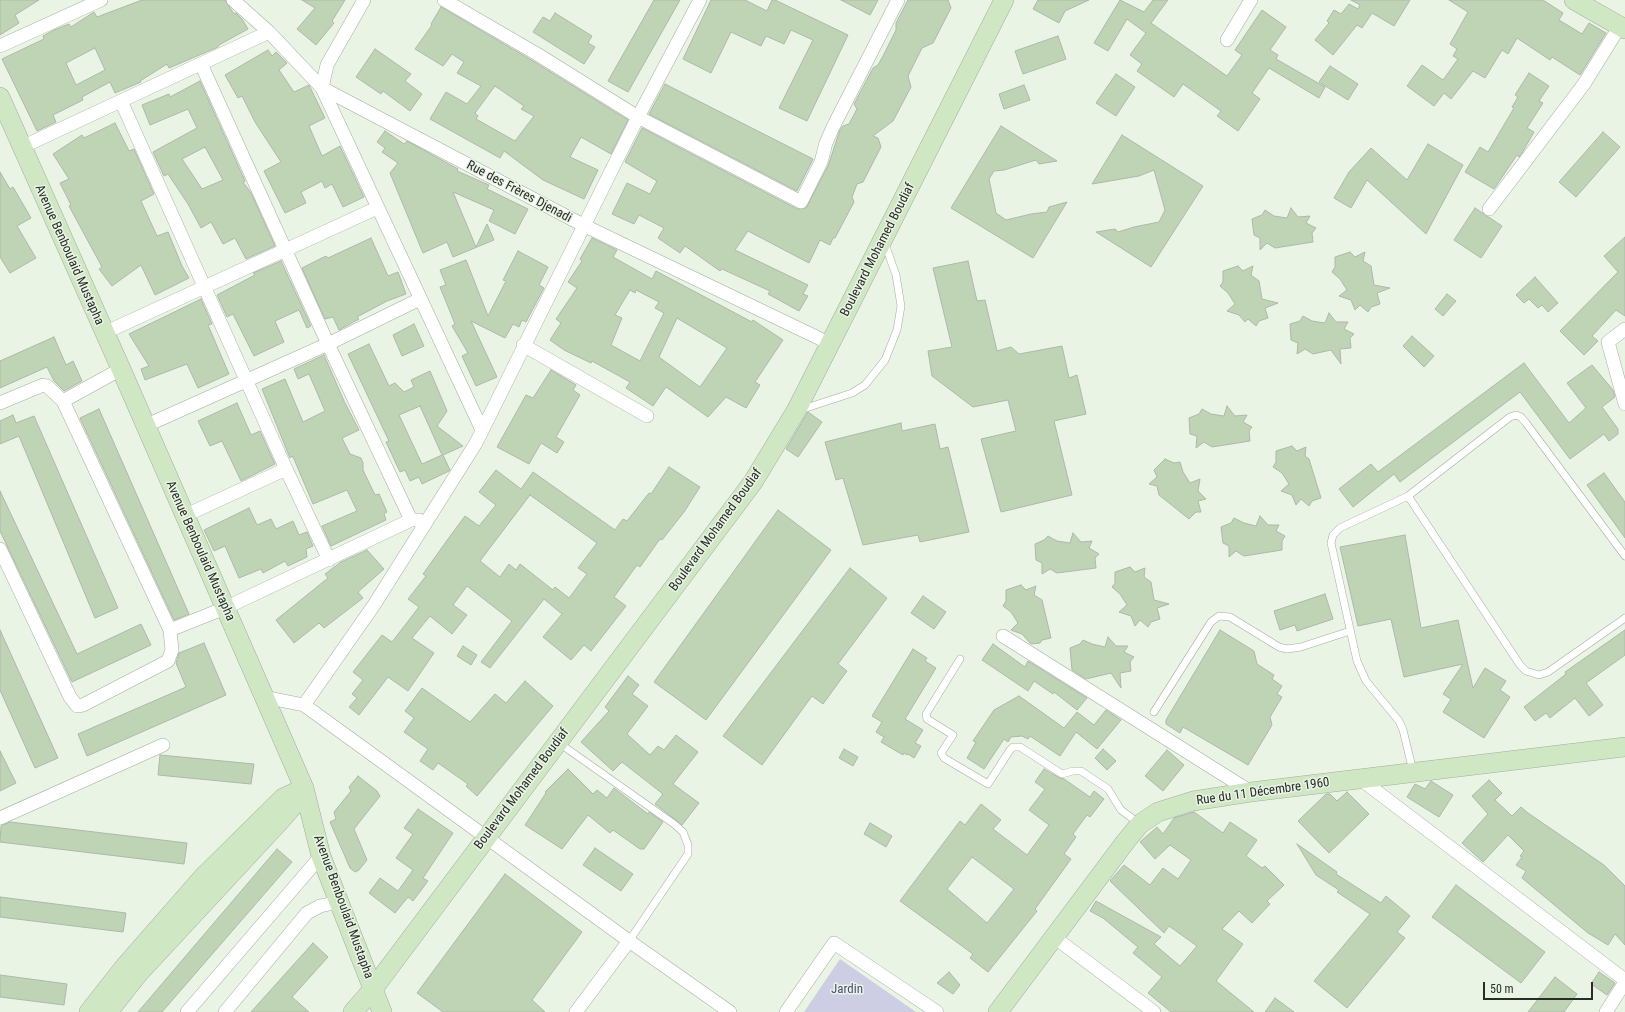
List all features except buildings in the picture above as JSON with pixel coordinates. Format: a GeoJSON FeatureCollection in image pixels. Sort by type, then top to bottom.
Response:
{"type":"FeatureCollection","features":[{"type":"Feature","properties":{"kind":"main road","name":"Boulevard Mohamed Boudiaf"},"geometry":{"type":"LineString","coordinates":[[353,1012],[373,989],[485,837],[753,482],[796,411],[831,344],[1004,0]]}},
{"type":"Feature","properties":{"kind":"main road"},"geometry":{"type":"LineString","coordinates":[[1574,0],[1622,27]]}},
{"type":"Feature","properties":{"kind":"main road","name":"Avenue Benboulaid Mustapha"},"geometry":{"type":"LineString","coordinates":[[0,99],[104,333],[122,369],[184,516],[304,788],[321,856],[382,1012]]}},
{"type":"Feature","properties":{"kind":"main road","name":"Rue du 11 Décembre 1960"},"geometry":{"type":"LineString","coordinates":[[998,1012],[1140,824],[1158,812],[1193,801],[1251,792],[1413,771],[1625,747]]}},
{"type":"Feature","properties":{"kind":"main road"},"geometry":{"type":"LineString","coordinates":[[89,1012],[126,965],[203,877],[279,801],[304,788]]}},
{"type":"Feature","properties":{"kind":"main road"},"geometry":{"type":"LineString","coordinates":[[108,1012],[138,974],[294,805],[304,788]]}},
{"type":"Feature","properties":{"kind":"street"},"geometry":{"type":"LineString","coordinates":[[0,46],[101,0]]}},
{"type":"Feature","properties":{"kind":"street","name":"Rue des Frères Djenadi"},"geometry":{"type":"LineString","coordinates":[[233,0],[269,32],[322,88],[583,225],[831,344]]}},
{"type":"Feature","properties":{"kind":"street"},"geometry":{"type":"LineString","coordinates":[[364,0],[327,65],[322,88],[376,208],[482,430]]}},
{"type":"Feature","properties":{"kind":"street"},"geometry":{"type":"LineString","coordinates":[[444,0],[536,54],[638,117],[801,202],[821,162],[826,142],[833,127],[898,0]]}},
{"type":"Feature","properties":{"kind":"street"},"geometry":{"type":"LineString","coordinates":[[304,705],[374,605],[476,443],[583,225],[700,0]]}},
{"type":"Feature","properties":{"kind":"street"},"geometry":{"type":"LineString","coordinates":[[1227,40],[1251,0]]}},
{"type":"Feature","properties":{"kind":"street"},"geometry":{"type":"LineString","coordinates":[[1490,209],[1584,84],[1622,27]]}},
{"type":"Feature","properties":{"kind":"street"},"geometry":{"type":"LineString","coordinates":[[22,148],[269,32]]}},
{"type":"Feature","properties":{"kind":"street"},"geometry":{"type":"LineString","coordinates":[[201,64],[328,344],[411,520]]}},
{"type":"Feature","properties":{"kind":"street"},"geometry":{"type":"LineString","coordinates":[[121,101],[286,469],[330,560]]}},
{"type":"Feature","properties":{"kind":"street"},"geometry":{"type":"LineString","coordinates":[[104,333],[376,208]]}},
{"type":"Feature","properties":{"kind":"street"},"geometry":{"type":"LineString","coordinates":[[145,426],[328,344],[420,299]]}},
{"type":"Feature","properties":{"kind":"street"},"geometry":{"type":"LineString","coordinates":[[1625,329],[1608,342],[1625,404]]}},
{"type":"Feature","properties":{"kind":"street"},"geometry":{"type":"LineString","coordinates":[[523,345],[647,416]]}},
{"type":"Feature","properties":{"kind":"street"},"geometry":{"type":"LineString","coordinates":[[63,401],[122,369]]}},
{"type":"Feature","properties":{"kind":"street"},"geometry":{"type":"LineString","coordinates":[[0,403],[42,385],[48,387],[63,401],[170,630],[172,650],[168,662],[83,705],[77,706],[70,697],[0,549]]}},
{"type":"Feature","properties":{"kind":"street"},"geometry":{"type":"LineString","coordinates":[[184,516],[286,469]]}},
{"type":"Feature","properties":{"kind":"street"},"geometry":{"type":"LineString","coordinates":[[170,630],[225,608],[330,560],[411,520],[427,519]]}},
{"type":"Feature","properties":{"kind":"street"},"geometry":{"type":"LineString","coordinates":[[1003,636],[1251,792]]}},
{"type":"Feature","properties":{"kind":"street"},"geometry":{"type":"LineString","coordinates":[[264,697],[304,705],[628,941],[730,1012]]}},
{"type":"Feature","properties":{"kind":"street"},"geometry":{"type":"LineString","coordinates":[[0,818],[164,745]]}},
{"type":"Feature","properties":{"kind":"street"},"geometry":{"type":"LineString","coordinates":[[1359,778],[1625,981],[1606,1012]]}},
{"type":"Feature","properties":{"kind":"street"},"geometry":{"type":"LineString","coordinates":[[187,1012],[321,856]]}},
{"type":"Feature","properties":{"kind":"street"},"geometry":{"type":"LineString","coordinates":[[225,1012],[307,913],[320,906],[339,902]]}},
{"type":"Feature","properties":{"kind":"street"},"geometry":{"type":"LineString","coordinates":[[1054,937],[1154,1012]]}},
{"type":"Feature","properties":{"kind":"street"},"geometry":{"type":"LineString","coordinates":[[576,1012],[628,941]]}},
{"type":"Feature","properties":{"kind":"street"},"geometry":{"type":"LineString","coordinates":[[786,1012],[834,943],[937,1012]]}},
{"type":"Feature","properties":{"kind":"lane"},"geometry":{"type":"LineString","coordinates":[[796,411],[852,393],[865,385],[886,360],[897,330],[901,306],[896,275],[883,240]]}},
{"type":"Feature","properties":{"kind":"lane"},"geometry":{"type":"LineString","coordinates":[[1413,771],[1403,730],[1366,680],[1357,661],[1331,543],[1333,535],[1340,528],[1408,496],[1510,417],[1516,416],[1521,417],[1526,423],[1625,556]]}},
{"type":"Feature","properties":{"kind":"lane"},"geometry":{"type":"LineString","coordinates":[[1408,496],[1520,665],[1526,671],[1539,675],[1548,672],[1625,618]]}},
{"type":"Feature","properties":{"kind":"lane"},"geometry":{"type":"LineString","coordinates":[[1154,712],[1211,622],[1219,616],[1230,617],[1279,647],[1287,650],[1350,631]]}},
{"type":"Feature","properties":{"kind":"lane"},"geometry":{"type":"LineString","coordinates":[[960,659],[926,714],[927,719],[953,735],[941,753],[944,758],[988,784],[1010,750],[1020,747],[1062,774],[1073,771],[1081,771],[1108,789],[1121,810],[1140,824]]}},
{"type":"Feature","properties":{"kind":"lane"},"geometry":{"type":"LineString","coordinates":[[557,742],[674,824],[683,832],[688,845],[688,854],[628,941]]}},
{"type":"Feature","properties":{"kind":"green space","name":"Jardin"},"geometry":{"type":"Polygon","coordinates":[[[840,959],[916,1012],[804,1012],[840,959]]]}}]}
